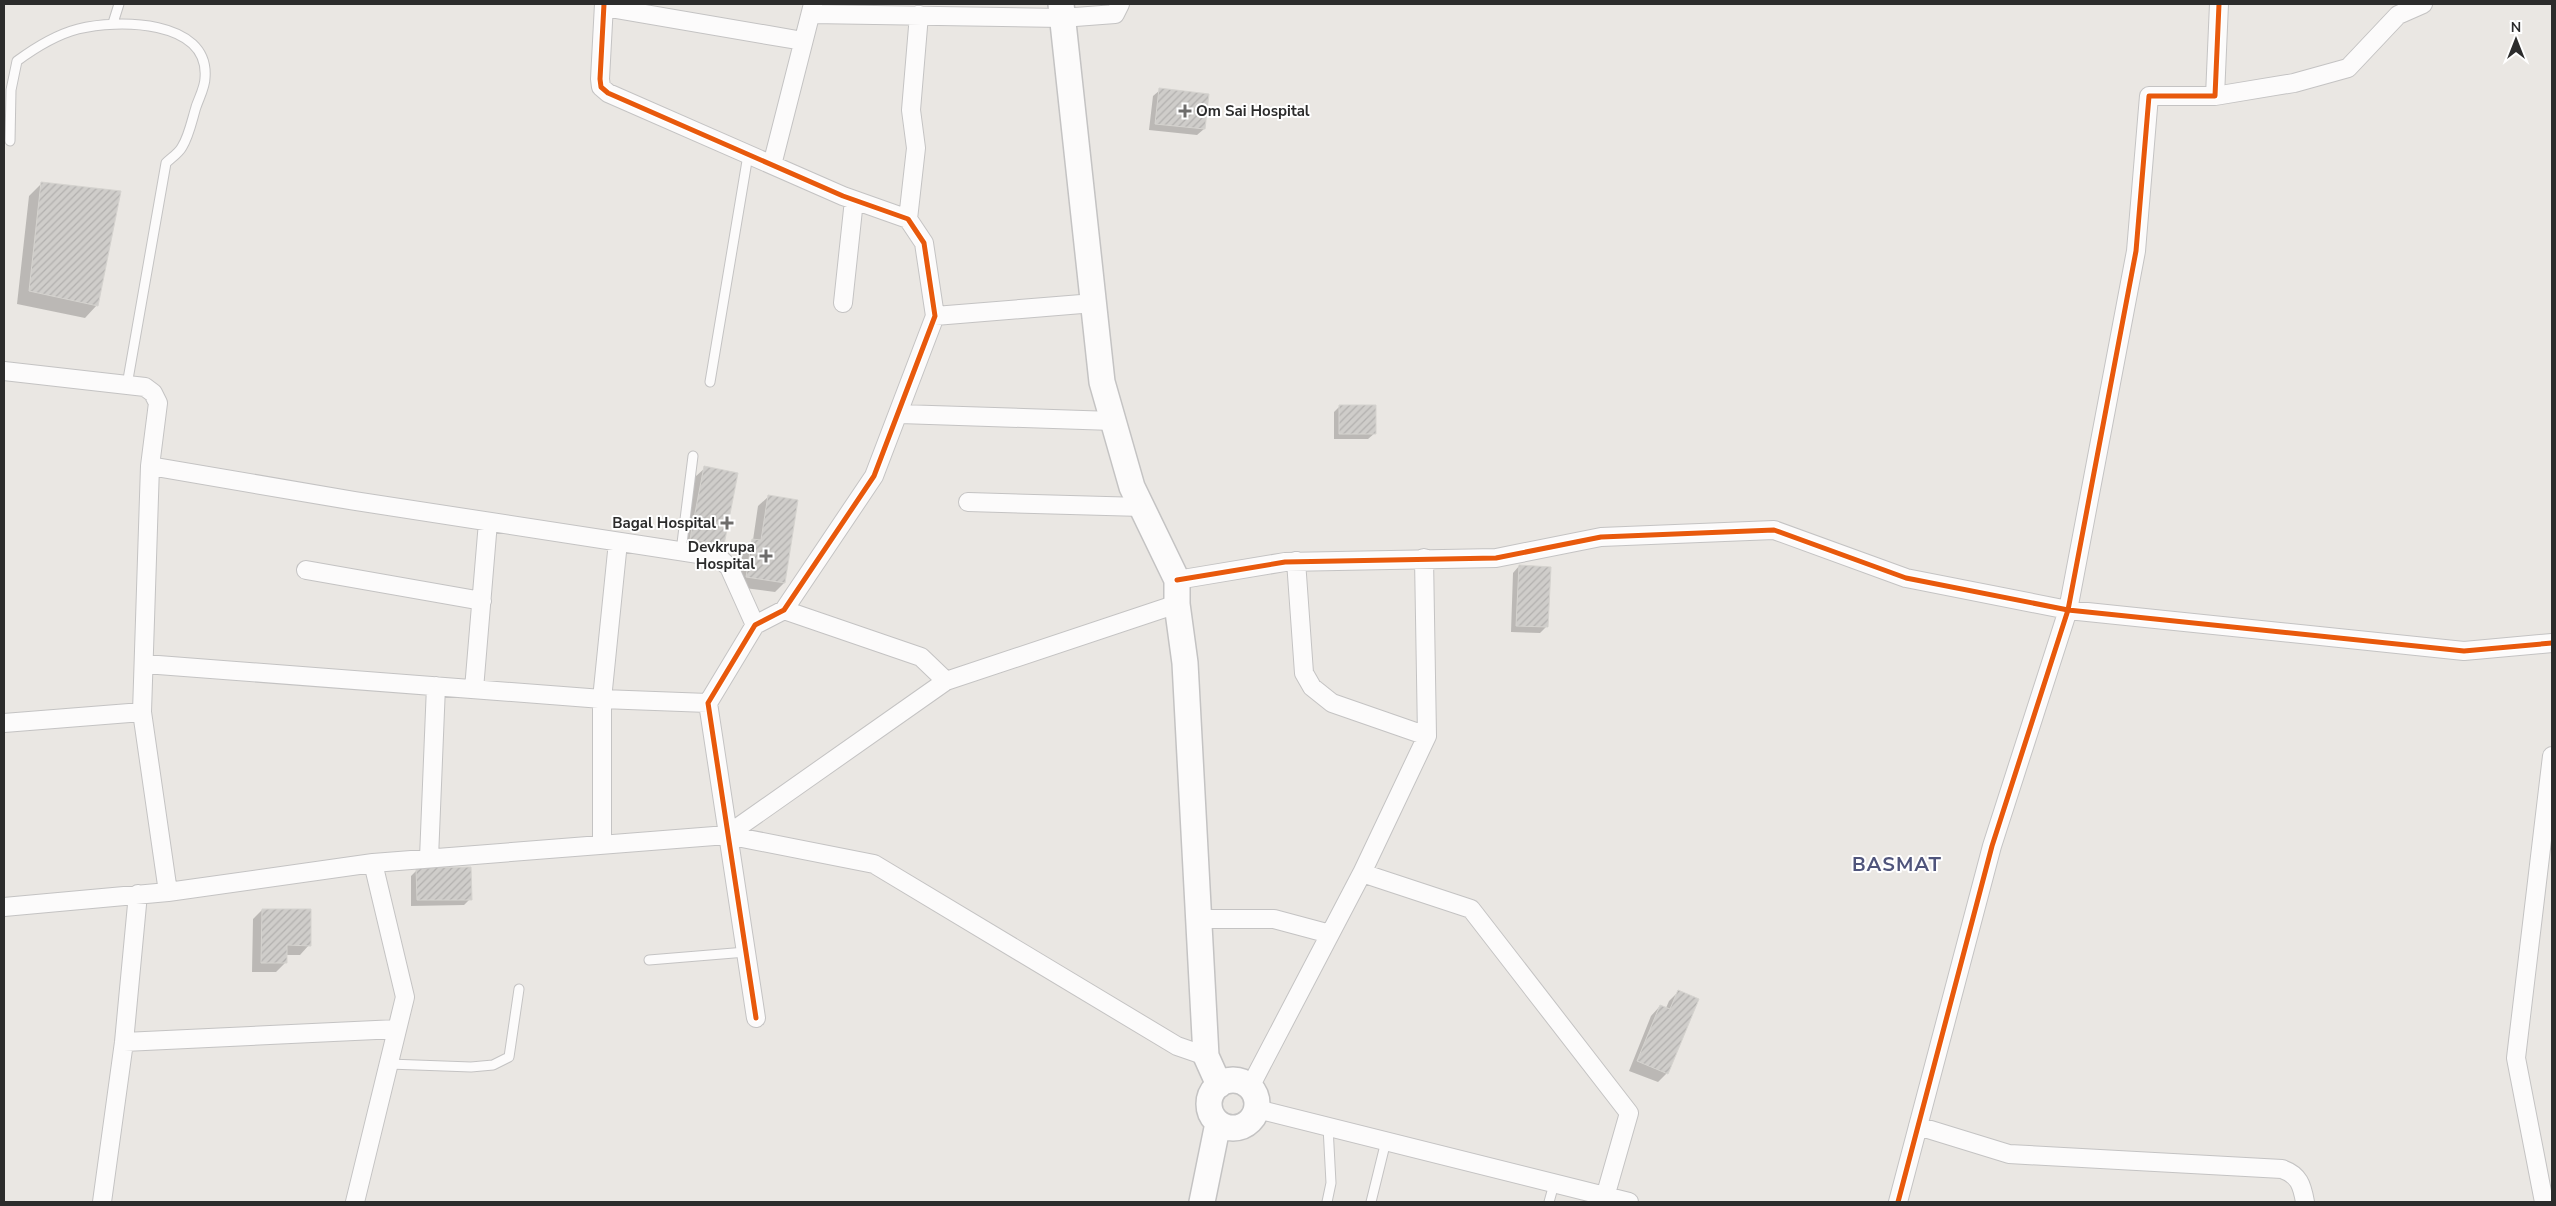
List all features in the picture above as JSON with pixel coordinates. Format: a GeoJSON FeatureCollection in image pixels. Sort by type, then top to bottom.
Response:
{"type":"FeatureCollection","features":[{"type":"Feature","properties":{"kind":"main road"},"geometry":{"type":"LineString","coordinates":[[1062,11],[1102,382],[1132,487],[1177,592],[1185,663],[1206,1056],[1219,1085]]}},
{"type":"Feature","properties":{"kind":"main road"},"geometry":{"type":"LineString","coordinates":[[1229,1080],[1241,1081],[1254,1098],[1252,1119],[1242,1126],[1230,1128],[1218,1123],[1209,1108],[1213,1091],[1219,1085],[1229,1080]]}},
{"type":"Feature","properties":{"kind":"main road"},"geometry":{"type":"LineString","coordinates":[[1202,1202],[1218,1123]]}},
{"type":"Feature","properties":{"kind":"street"},"geometry":{"type":"LineString","coordinates":[[772,165],[812,9],[919,15],[1062,11],[1115,14],[1120,4]]}},
{"type":"Feature","properties":{"kind":"street"},"geometry":{"type":"LineString","coordinates":[[2215,96],[2219,4]]}},
{"type":"Feature","properties":{"kind":"street"},"geometry":{"type":"LineString","coordinates":[[1898,1202],[1992,846],[2068,610],[2136,251],[2149,96],[2215,96],[2294,83],[2348,68],[2398,14],[2423,4]]}},
{"type":"Feature","properties":{"kind":"street"},"geometry":{"type":"LineString","coordinates":[[756,1018],[708,703],[755,625],[784,610],[874,476],[900,414],[935,316],[924,243],[908,219],[854,200],[608,93],[602,87],[600,79],[604,5],[803,41]]}},
{"type":"Feature","properties":{"kind":"street"},"geometry":{"type":"LineString","coordinates":[[908,219],[916,148],[911,110],[919,15]]}},
{"type":"Feature","properties":{"kind":"street"},"geometry":{"type":"LineString","coordinates":[[843,303],[854,200]]}},
{"type":"Feature","properties":{"kind":"street"},"geometry":{"type":"LineString","coordinates":[[935,316],[1094,303]]}},
{"type":"Feature","properties":{"kind":"street"},"geometry":{"type":"LineString","coordinates":[[4,371],[144,387],[153,393],[158,403],[150,466],[142,712],[168,892]]}},
{"type":"Feature","properties":{"kind":"street"},"geometry":{"type":"LineString","coordinates":[[900,414],[1113,421]]}},
{"type":"Feature","properties":{"kind":"street"},"geometry":{"type":"LineString","coordinates":[[150,466],[488,522],[718,557],[724,561],[755,625]]}},
{"type":"Feature","properties":{"kind":"street"},"geometry":{"type":"LineString","coordinates":[[968,502],[1142,507]]}},
{"type":"Feature","properties":{"kind":"street"},"geometry":{"type":"LineString","coordinates":[[474,689],[488,522]]}},
{"type":"Feature","properties":{"kind":"street"},"geometry":{"type":"LineString","coordinates":[[727,835],[946,681],[1177,592],[1296,561],[1496,558],[1601,538],[1774,530],[1906,578],[2068,610],[2464,652],[2552,643]]}},
{"type":"Feature","properties":{"kind":"street"},"geometry":{"type":"LineString","coordinates":[[602,844],[602,699],[618,542]]}},
{"type":"Feature","properties":{"kind":"street"},"geometry":{"type":"LineString","coordinates":[[1424,558],[1427,736],[1362,873],[1330,934],[1254,1098],[1328,1127],[1629,1202]]}},
{"type":"Feature","properties":{"kind":"street"},"geometry":{"type":"LineString","coordinates":[[1296,561],[1304,673],[1312,687],[1332,703],[1427,736]]}},
{"type":"Feature","properties":{"kind":"street"},"geometry":{"type":"LineString","coordinates":[[306,570],[482,600]]}},
{"type":"Feature","properties":{"kind":"street"},"geometry":{"type":"LineString","coordinates":[[784,610],[921,657],[946,681]]}},
{"type":"Feature","properties":{"kind":"street"},"geometry":{"type":"LineString","coordinates":[[145,664],[602,699],[708,703]]}},
{"type":"Feature","properties":{"kind":"street"},"geometry":{"type":"LineString","coordinates":[[429,858],[436,686]]}},
{"type":"Feature","properties":{"kind":"street"},"geometry":{"type":"LineString","coordinates":[[4,722],[142,712]]}},
{"type":"Feature","properties":{"kind":"street"},"geometry":{"type":"LineString","coordinates":[[2544,1202],[2516,1058],[2552,756]]}},
{"type":"Feature","properties":{"kind":"street"},"geometry":{"type":"LineString","coordinates":[[4,907],[168,892],[372,862],[727,835],[874,864],[1177,1046],[1206,1056]]}},
{"type":"Feature","properties":{"kind":"street"},"geometry":{"type":"LineString","coordinates":[[355,1202],[405,997],[372,862]]}},
{"type":"Feature","properties":{"kind":"street"},"geometry":{"type":"LineString","coordinates":[[1362,873],[1471,909],[1629,1113],[1605,1197]]}},
{"type":"Feature","properties":{"kind":"street"},"geometry":{"type":"LineString","coordinates":[[102,1202],[124,1042],[138,894]]}},
{"type":"Feature","properties":{"kind":"street"},"geometry":{"type":"LineString","coordinates":[[1199,919],[1274,919],[1330,934]]}},
{"type":"Feature","properties":{"kind":"street"},"geometry":{"type":"LineString","coordinates":[[124,1042],[397,1029]]}},
{"type":"Feature","properties":{"kind":"street"},"geometry":{"type":"LineString","coordinates":[[1918,1126],[2010,1154],[2282,1169],[2293,1173],[2302,1183],[2305,1202]]}},
{"type":"Feature","properties":{"kind":"lane"},"geometry":{"type":"LineString","coordinates":[[113,22],[119,4]]}},
{"type":"Feature","properties":{"kind":"lane"},"geometry":{"type":"LineString","coordinates":[[10,141],[11,90],[17,61],[44,42],[78,29],[113,22],[148,25],[176,33],[196,48],[204,62],[205,79],[182,148],[166,163],[127,385]]}},
{"type":"Feature","properties":{"kind":"lane"},"geometry":{"type":"LineString","coordinates":[[710,382],[748,154]]}},
{"type":"Feature","properties":{"kind":"lane"},"geometry":{"type":"LineString","coordinates":[[681,551],[693,456]]}},
{"type":"Feature","properties":{"kind":"lane"},"geometry":{"type":"LineString","coordinates":[[649,960],[746,952]]}},
{"type":"Feature","properties":{"kind":"lane"},"geometry":{"type":"LineString","coordinates":[[389,1064],[471,1067],[493,1065],[509,1057],[519,989]]}},
{"type":"Feature","properties":{"kind":"lane"},"geometry":{"type":"LineString","coordinates":[[1327,1202],[1331,1183],[1328,1127]]}},
{"type":"Feature","properties":{"kind":"lane"},"geometry":{"type":"LineString","coordinates":[[1371,1202],[1386,1141]]}},
{"type":"Feature","properties":{"kind":"lane"},"geometry":{"type":"LineString","coordinates":[[1549,1202],[1554,1184]]}},
{"type":"Feature","properties":{"kind":"building"},"geometry":{"type":"Polygon","coordinates":[[[1159,88],[1209,94],[1205,129],[1155,124],[1159,88]]]}},
{"type":"Feature","properties":{"kind":"building"},"geometry":{"type":"Polygon","coordinates":[[[41,182],[121,191],[98,306],[29,291],[41,182]]]}},
{"type":"Feature","properties":{"kind":"building"},"geometry":{"type":"Polygon","coordinates":[[[1339,405],[1376,405],[1376,434],[1339,434],[1339,405]]]}},
{"type":"Feature","properties":{"kind":"building"},"geometry":{"type":"Polygon","coordinates":[[[704,466],[738,473],[724,545],[690,539],[704,466]]]}},
{"type":"Feature","properties":{"kind":"building"},"geometry":{"type":"Polygon","coordinates":[[[768,495],[798,500],[785,583],[746,577],[752,539],[761,540],[768,495]]]}},
{"type":"Feature","properties":{"kind":"building"},"geometry":{"type":"Polygon","coordinates":[[[1519,565],[1551,567],[1548,627],[1516,626],[1519,565]]]}},
{"type":"Feature","properties":{"kind":"building"},"geometry":{"type":"Polygon","coordinates":[[[471,867],[472,900],[417,900],[416,868],[471,867]]]}},
{"type":"Feature","properties":{"kind":"building"},"geometry":{"type":"Polygon","coordinates":[[[262,909],[311,909],[311,946],[287,945],[287,963],[261,963],[262,909]]]}},
{"type":"Feature","properties":{"kind":"building"},"geometry":{"type":"Polygon","coordinates":[[[1678,990],[1699,999],[1668,1074],[1637,1061],[1660,1005],[1670,1009],[1678,990]]]}},
{"type":"Feature","properties":{"kind":"cycle path"},"geometry":{"type":"LineString","coordinates":[[604,4],[601,87],[608,93],[843,196],[908,219],[924,243],[935,316],[874,476],[784,610],[755,625],[708,703],[756,1018]]}},
{"type":"Feature","properties":{"kind":"cycle path"},"geometry":{"type":"LineString","coordinates":[[1898,1202],[1992,846],[2068,610],[2136,251],[2149,96],[2215,96],[2219,4]]}},
{"type":"Feature","properties":{"kind":"cycle path"},"geometry":{"type":"LineString","coordinates":[[1177,580],[1285,562],[1496,558],[1601,537],[1774,530],[1906,578],[2068,610],[2464,651],[2552,643]]}},
{"type":"Feature","properties":{"kind":"place","name":"Om Sai Hospital"},"geometry":{"type":"Point","coordinates":[1185,111]}},
{"type":"Feature","properties":{"kind":"place","name":"Bagal Hospital"},"geometry":{"type":"Point","coordinates":[727,523]}},
{"type":"Feature","properties":{"kind":"place","name":"Devkrupa Hospital"},"geometry":{"type":"Point","coordinates":[766,556]}},
{"type":"Feature","properties":{"kind":"district","name":"BASMAT"},"geometry":{"type":"Point","coordinates":[1897,864]}}]}
